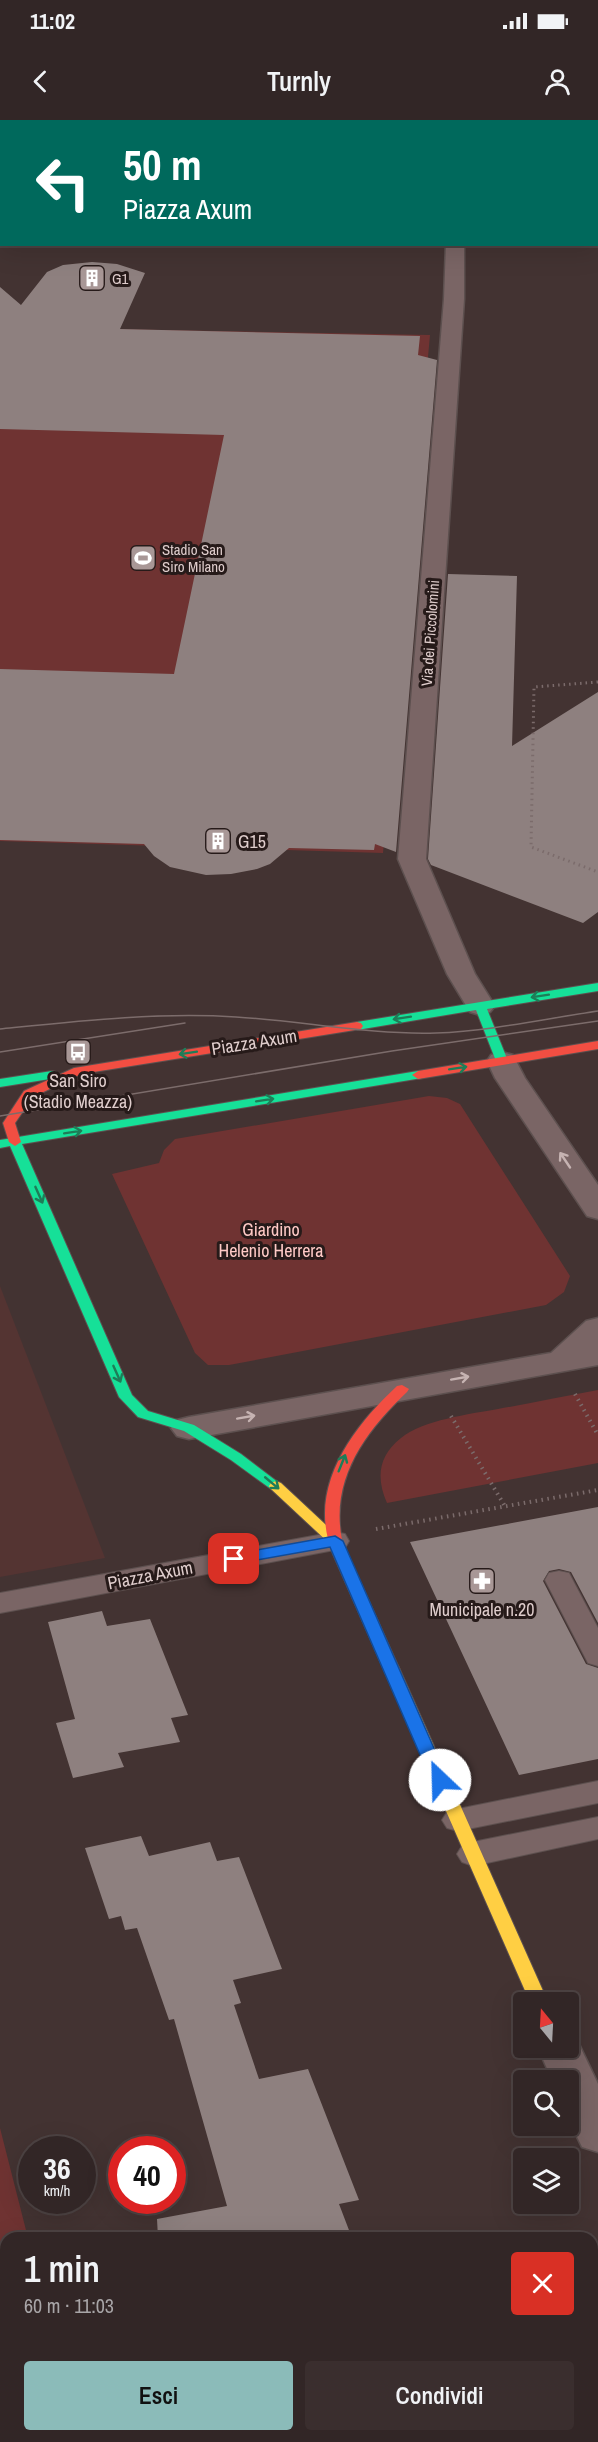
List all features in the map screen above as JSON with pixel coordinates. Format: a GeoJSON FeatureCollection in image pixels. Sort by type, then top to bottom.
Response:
{"type":"FeatureCollection","features":[{"type":"Feature","properties":{"kind":"main road","name":"Piazza Axum"},"geometry":{"type":"LineString","coordinates":[[335,1541],[272,1482],[189,1428],[143,1414],[126,1397],[15,1142],[9,1122],[28,1094],[78,1071],[598,987]]}},
{"type":"Feature","properties":{"kind":"main road"},"geometry":{"type":"LineString","coordinates":[[480,1006],[502,1061]]}},
{"type":"Feature","properties":{"kind":"main road"},"geometry":{"type":"LineString","coordinates":[[0,1144],[598,1045]]}},
{"type":"Feature","properties":{"kind":"main road"},"geometry":{"type":"LineString","coordinates":[[0,1083],[78,1071]]}},
{"type":"Feature","properties":{"kind":"main road"},"geometry":{"type":"LineString","coordinates":[[402,1389],[371,1416],[350,1445],[339,1470],[333,1496],[335,1541],[535,1992]]}},
{"type":"Feature","properties":{"kind":"street","name":"Via dei Piccolomini"},"geometry":{"type":"LineString","coordinates":[[455,246],[454,311],[412,859],[461,974],[480,1006]]}},
{"type":"Feature","properties":{"kind":"street"},"geometry":{"type":"LineString","coordinates":[[502,1061],[510,1078],[598,1209]]}},
{"type":"Feature","properties":{"kind":"street"},"geometry":{"type":"LineString","coordinates":[[568,1374],[598,1328]]}},
{"type":"Feature","properties":{"kind":"street","name":"Piazza Axum"},"geometry":{"type":"LineString","coordinates":[[189,1428],[402,1389],[568,1374],[598,1354]]}},
{"type":"Feature","properties":{"kind":"street"},"geometry":{"type":"LineString","coordinates":[[564,2058],[598,2134]]}},
{"type":"Feature","properties":{"kind":"lane","name":"Piazza Axum"},"geometry":{"type":"LineString","coordinates":[[0,1603],[335,1541]]}},
{"type":"Feature","properties":{"kind":"lane"},"geometry":{"type":"LineString","coordinates":[[559,1580],[598,1656]]}},
{"type":"Feature","properties":{"kind":"lane"},"geometry":{"type":"LineString","coordinates":[[458,1820],[598,1792]]}},
{"type":"Feature","properties":{"kind":"lane"},"geometry":{"type":"LineString","coordinates":[[473,1854],[598,1828]]}},
{"type":"Feature","properties":{"kind":"path"},"geometry":{"type":"LineString","coordinates":[[598,682],[534,687],[531,848],[598,872]]}},
{"type":"Feature","properties":{"kind":"path"},"geometry":{"type":"LineString","coordinates":[[568,1374],[598,1435]]}},
{"type":"Feature","properties":{"kind":"path"},"geometry":{"type":"LineString","coordinates":[[447,1410],[506,1508]]}},
{"type":"Feature","properties":{"kind":"path"},"geometry":{"type":"LineString","coordinates":[[335,1541],[389,1526],[506,1508],[598,1490]]}},
{"type":"Feature","properties":{"kind":"shaded area"},"geometry":{"type":"Polygon","coordinates":[[[0,1286],[70,1467],[105,1558],[0,1577],[0,1286]]]}},
{"type":"Feature","properties":{"kind":"green space"},"geometry":{"type":"Polygon","coordinates":[[[0,327],[430,335],[383,853],[0,841],[0,327]]]}},
{"type":"Feature","properties":{"kind":"green space","name":"Giardino Helenio Herrera"},"geometry":{"type":"Polygon","coordinates":[[[429,1096],[447,1098],[460,1104],[570,1276],[564,1292],[546,1305],[229,1365],[208,1365],[195,1353],[112,1174],[159,1163],[164,1150],[175,1139],[429,1096]]]}},
{"type":"Feature","properties":{"kind":"green space"},"geometry":{"type":"Polygon","coordinates":[[[598,1390],[598,1463],[387,1503],[381,1485],[381,1468],[393,1445],[410,1432],[447,1419],[598,1390]]]}},
{"type":"Feature","properties":{"kind":"green space"},"geometry":{"type":"Polygon","coordinates":[[[0,2128],[18,2199],[18,2214],[22,2214],[26,2232],[0,2232],[0,2128]]]}},
{"type":"Feature","properties":{"kind":"building"},"geometry":{"type":"Polygon","coordinates":[[[92,262],[117,264],[145,273],[120,329],[420,336],[418,355],[437,360],[396,852],[375,844],[374,850],[289,848],[270,864],[257,869],[231,874],[206,875],[170,867],[154,856],[144,844],[0,840],[0,669],[174,674],[224,435],[0,429],[0,287],[21,305],[47,272],[63,265],[92,262]]]}},
{"type":"Feature","properties":{"kind":"building"},"geometry":{"type":"Polygon","coordinates":[[[448,574],[517,576],[512,746],[598,692],[598,912],[583,923],[431,865],[428,859],[448,574]]]}},
{"type":"Feature","properties":{"kind":"building"},"geometry":{"type":"Polygon","coordinates":[[[598,1507],[598,1623],[571,1572],[559,1569],[549,1571],[543,1581],[586,1664],[598,1668],[598,1759],[519,1775],[410,1542],[598,1507]]]}},
{"type":"Feature","properties":{"kind":"building"},"geometry":{"type":"Polygon","coordinates":[[[102,1611],[107,1626],[150,1619],[188,1715],[171,1718],[180,1742],[118,1753],[124,1767],[73,1778],[56,1723],[75,1719],[48,1622],[102,1611]]]}},
{"type":"Feature","properties":{"kind":"building"},"geometry":{"type":"Polygon","coordinates":[[[141,1836],[149,1856],[210,1842],[217,1861],[239,1857],[282,1969],[233,1980],[241,2003],[234,2005],[259,2079],[308,2069],[359,2200],[339,2204],[350,2232],[158,2232],[157,2219],[227,2206],[174,2019],[169,2020],[137,1928],[125,1930],[121,1916],[109,1919],[85,1848],[141,1836]]]}},
{"type":"Feature","properties":{"kind":"tram line"},"geometry":{"type":"LineString","coordinates":[[0,1029],[118,1018],[206,1016],[261,1019],[386,1032],[436,1033],[497,1027],[598,1011]]}},
{"type":"Feature","properties":{"kind":"tram line"},"geometry":{"type":"LineString","coordinates":[[0,1116],[392,1051],[598,1021]]}},
{"type":"Feature","properties":{"kind":"tram line"},"geometry":{"type":"LineString","coordinates":[[0,1052],[185,1023]]}},
{"type":"Feature","properties":{"kind":"traffic: fast"},"geometry":{"type":"LineString","coordinates":[[357,1026],[598,987]]}},
{"type":"Feature","properties":{"kind":"traffic: fast"},"geometry":{"type":"LineString","coordinates":[[480,1006],[502,1061]]}},
{"type":"Feature","properties":{"kind":"traffic: fast"},"geometry":{"type":"LineString","coordinates":[[0,1083],[52,1075]]}},
{"type":"Feature","properties":{"kind":"traffic: fast"},"geometry":{"type":"LineString","coordinates":[[0,1144],[418,1075]]}},
{"type":"Feature","properties":{"kind":"traffic: fast"},"geometry":{"type":"LineString","coordinates":[[15,1142],[126,1397],[143,1414],[189,1428],[236,1457],[276,1486]]}},
{"type":"Feature","properties":{"kind":"traffic: slow"},"geometry":{"type":"LineString","coordinates":[[276,1486],[335,1541]]}},
{"type":"Feature","properties":{"kind":"traffic: slow"},"geometry":{"type":"LineString","coordinates":[[392,1670],[535,1992]]}},
{"type":"Feature","properties":{"kind":"traffic: jam"},"geometry":{"type":"LineString","coordinates":[[15,1142],[9,1123],[28,1094],[78,1071],[357,1026]]}},
{"type":"Feature","properties":{"kind":"traffic: jam"},"geometry":{"type":"LineString","coordinates":[[418,1075],[598,1045]]}},
{"type":"Feature","properties":{"kind":"traffic: jam"},"geometry":{"type":"LineString","coordinates":[[392,1670],[338,1549],[332,1517],[334,1495],[347,1456],[371,1420],[402,1389]]}},
{"type":"Feature","properties":{"kind":"place","name":"G1"},"geometry":{"type":"Point","coordinates":[92,278]}},
{"type":"Feature","properties":{"kind":"place","name":"Stadio San Siro Milano"},"geometry":{"type":"Point","coordinates":[143,558]}},
{"type":"Feature","properties":{"kind":"place","name":"G15"},"geometry":{"type":"Point","coordinates":[218,841]}},
{"type":"Feature","properties":{"kind":"place","name":"San Siro (Stadio Meazza)"},"geometry":{"type":"Point","coordinates":[78,1052]}},
{"type":"Feature","properties":{"kind":"place","name":"Municipale n.20"},"geometry":{"type":"Point","coordinates":[482,1581]}},
{"type":"Feature","properties":{"kind":"route"},"geometry":{"type":"LineString","coordinates":[[234,1559],[335,1541],[440,1780]]}}]}
